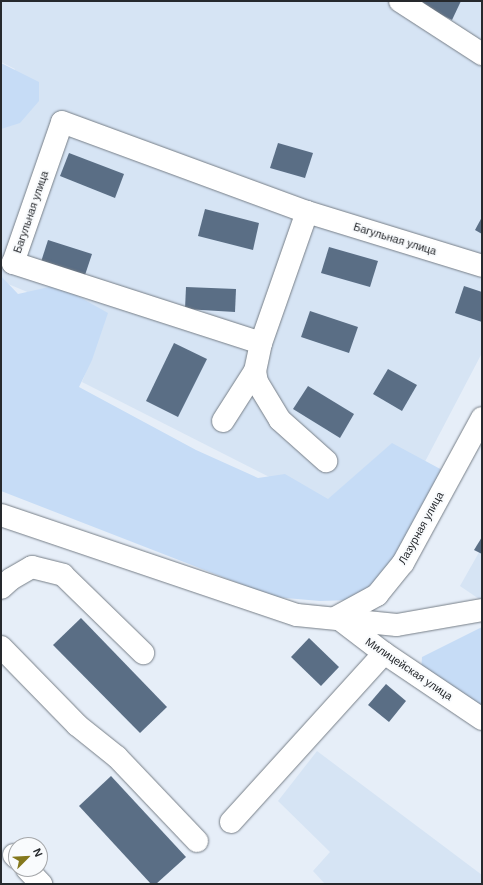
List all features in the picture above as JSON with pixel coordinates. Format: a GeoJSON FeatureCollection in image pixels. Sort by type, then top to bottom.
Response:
{"type":"FeatureCollection","features":[{"type":"Feature","properties":{"kind":"street"},"geometry":{"type":"LineString","coordinates":[[400,1],[482,54]]}},
{"type":"Feature","properties":{"kind":"street","name":"Багульная улица"},"geometry":{"type":"LineString","coordinates":[[261,342],[13,263],[62,122],[307,212],[482,266]]}},
{"type":"Feature","properties":{"kind":"street"},"geometry":{"type":"LineString","coordinates":[[223,421],[255,371],[261,342],[307,212]]}},
{"type":"Feature","properties":{"kind":"street"},"geometry":{"type":"LineString","coordinates":[[255,371],[257,382],[280,420],[326,461]]}},
{"type":"Feature","properties":{"kind":"street","name":"Лазурная улица"},"geometry":{"type":"LineString","coordinates":[[337,617],[376,595],[403,563],[482,418]]}},
{"type":"Feature","properties":{"kind":"street"},"geometry":{"type":"LineString","coordinates":[[1,515],[297,615],[337,617],[396,625],[482,610]]}},
{"type":"Feature","properties":{"kind":"street"},"geometry":{"type":"LineString","coordinates":[[1,588],[10,579],[32,567],[63,575],[143,653]]}},
{"type":"Feature","properties":{"kind":"street","name":"Милицейская улица"},"geometry":{"type":"LineString","coordinates":[[337,617],[384,654],[482,719]]}},
{"type":"Feature","properties":{"kind":"street"},"geometry":{"type":"LineString","coordinates":[[1,647],[77,725],[117,757],[197,841]]}},
{"type":"Feature","properties":{"kind":"street"},"geometry":{"type":"LineString","coordinates":[[232,822],[384,654]]}},
{"type":"Feature","properties":{"kind":"shaded area"},"geometry":{"type":"Polygon","coordinates":[[[1,1],[482,1],[482,353],[386,536],[82,382],[104,324],[1,281],[1,93],[15,69],[1,62],[1,1]]]}},
{"type":"Feature","properties":{"kind":"shaded area"},"geometry":{"type":"Polygon","coordinates":[[[1,63],[39,82],[39,101],[20,123],[1,129],[1,63]]]}},
{"type":"Feature","properties":{"kind":"shaded area"},"geometry":{"type":"Polygon","coordinates":[[[1,276],[18,294],[58,285],[108,313],[92,360],[79,387],[196,450],[258,478],[285,474],[328,499],[392,443],[444,471],[401,552],[376,586],[351,600],[320,601],[274,597],[1,491],[1,276]]]}},
{"type":"Feature","properties":{"kind":"shaded area"},"geometry":{"type":"Polygon","coordinates":[[[482,547],[482,601],[460,586],[482,547]]]}},
{"type":"Feature","properties":{"kind":"shaded area"},"geometry":{"type":"Polygon","coordinates":[[[482,627],[482,707],[421,671],[422,657],[482,627]]]}},
{"type":"Feature","properties":{"kind":"shaded area"},"geometry":{"type":"Polygon","coordinates":[[[317,751],[482,875],[482,884],[325,884],[313,871],[330,852],[278,801],[317,751]]]}},
{"type":"Feature","properties":{"kind":"building"},"geometry":{"type":"Polygon","coordinates":[[[424,1],[461,1],[452,20],[422,5],[424,1]]]}},
{"type":"Feature","properties":{"kind":"building"},"geometry":{"type":"Polygon","coordinates":[[[278,143],[313,153],[305,178],[270,168],[278,143]]]}},
{"type":"Feature","properties":{"kind":"building"},"geometry":{"type":"Polygon","coordinates":[[[69,153],[124,174],[115,198],[60,176],[69,153]]]}},
{"type":"Feature","properties":{"kind":"building"},"geometry":{"type":"Polygon","coordinates":[[[205,209],[259,223],[253,250],[198,236],[205,209]]]}},
{"type":"Feature","properties":{"kind":"building"},"geometry":{"type":"Polygon","coordinates":[[[482,217],[482,234],[475,230],[482,217]]]}},
{"type":"Feature","properties":{"kind":"building"},"geometry":{"type":"Polygon","coordinates":[[[48,240],[92,254],[84,278],[40,265],[48,240]]]}},
{"type":"Feature","properties":{"kind":"building"},"geometry":{"type":"Polygon","coordinates":[[[329,247],[378,261],[370,287],[321,273],[329,247]]]}},
{"type":"Feature","properties":{"kind":"building"},"geometry":{"type":"Polygon","coordinates":[[[464,286],[482,292],[482,322],[455,313],[464,286]]]}},
{"type":"Feature","properties":{"kind":"building"},"geometry":{"type":"Polygon","coordinates":[[[186,287],[236,289],[235,312],[185,309],[186,287]]]}},
{"type":"Feature","properties":{"kind":"building"},"geometry":{"type":"Polygon","coordinates":[[[310,311],[358,327],[349,353],[301,337],[310,311]]]}},
{"type":"Feature","properties":{"kind":"building"},"geometry":{"type":"Polygon","coordinates":[[[174,343],[207,359],[178,417],[146,401],[174,343]]]}},
{"type":"Feature","properties":{"kind":"building"},"geometry":{"type":"Polygon","coordinates":[[[388,369],[417,385],[402,411],[373,394],[388,369]]]}},
{"type":"Feature","properties":{"kind":"building"},"geometry":{"type":"Polygon","coordinates":[[[308,386],[354,414],[340,438],[293,409],[308,386]]]}},
{"type":"Feature","properties":{"kind":"building"},"geometry":{"type":"Polygon","coordinates":[[[482,537],[482,554],[474,550],[482,537]]]}},
{"type":"Feature","properties":{"kind":"building"},"geometry":{"type":"Polygon","coordinates":[[[81,618],[167,707],[140,733],[53,645],[81,618]]]}},
{"type":"Feature","properties":{"kind":"building"},"geometry":{"type":"Polygon","coordinates":[[[309,638],[339,667],[321,686],[291,657],[309,638]]]}},
{"type":"Feature","properties":{"kind":"building"},"geometry":{"type":"Polygon","coordinates":[[[386,684],[406,701],[389,722],[368,705],[386,684]]]}},
{"type":"Feature","properties":{"kind":"building"},"geometry":{"type":"Polygon","coordinates":[[[111,776],[186,857],[156,884],[151,884],[79,806],[111,776]]]}}]}
